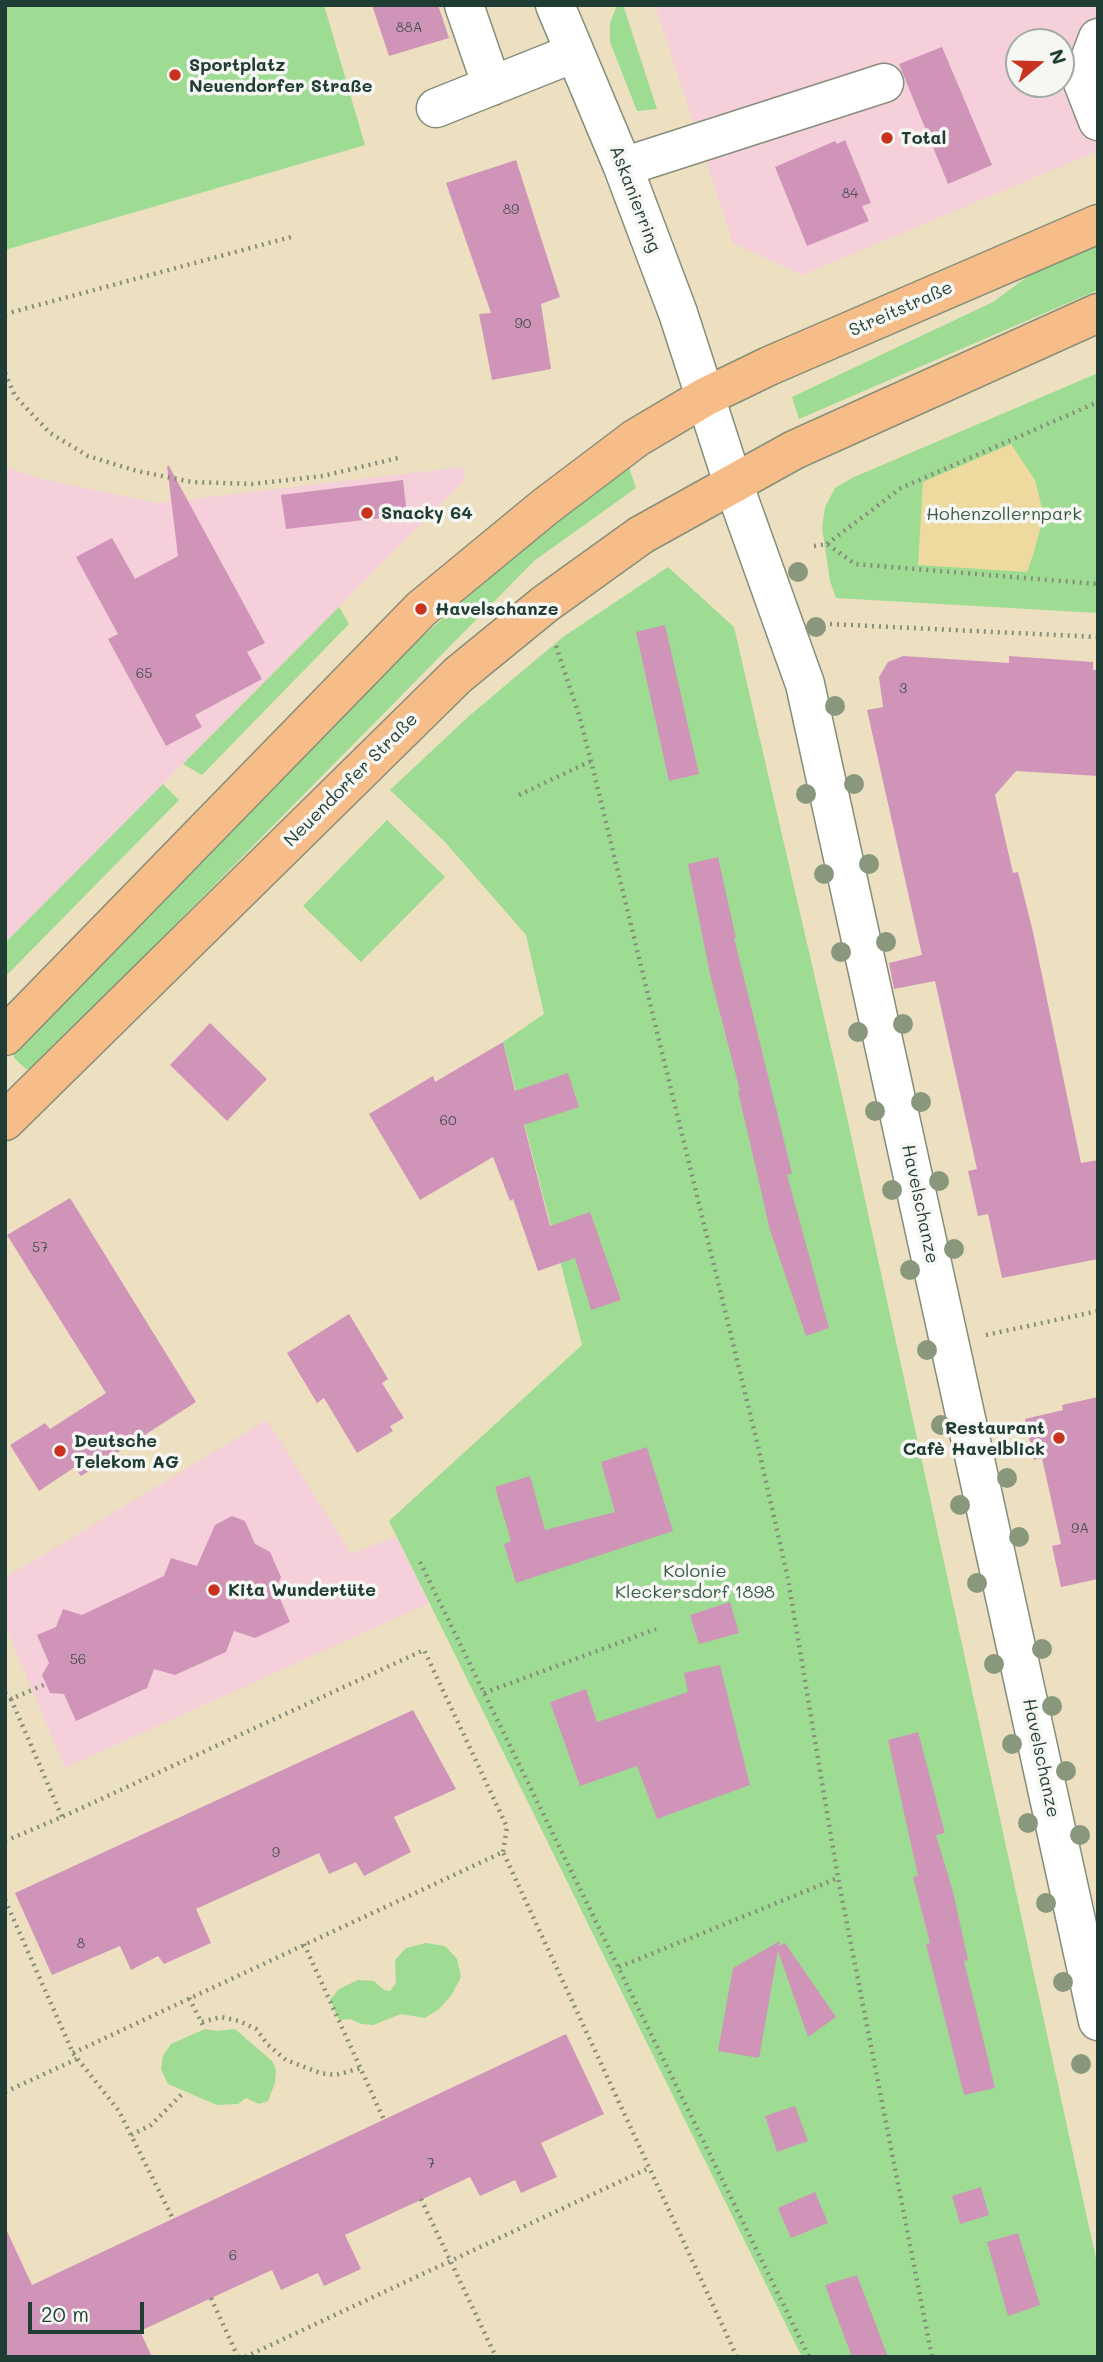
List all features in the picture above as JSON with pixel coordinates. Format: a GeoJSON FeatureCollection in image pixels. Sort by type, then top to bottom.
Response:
{"type":"FeatureCollection","features":[{"type":"Feature","properties":{"kind":"main road","name":"Streitstraße"},"geometry":{"type":"LineString","coordinates":[[705,397],[769,366],[1098,224]]}},
{"type":"Feature","properties":{"kind":"main road"},"geometry":{"type":"LineString","coordinates":[[733,483],[794,450],[1098,313]]}},
{"type":"Feature","properties":{"kind":"main road"},"geometry":{"type":"LineString","coordinates":[[5,1036],[421,609],[546,506],[636,438],[705,397]]}},
{"type":"Feature","properties":{"kind":"main road","name":"Neuendorfer Straße"},"geometry":{"type":"LineString","coordinates":[[5,1121],[458,675],[545,604],[641,535],[733,483]]}},
{"type":"Feature","properties":{"kind":"street"},"geometry":{"type":"LineString","coordinates":[[464,5],[492,86]]}},
{"type":"Feature","properties":{"kind":"street","name":"Askanierring"},"geometry":{"type":"LineString","coordinates":[[555,5],[623,167],[678,313],[705,397]]}},
{"type":"Feature","properties":{"kind":"street"},"geometry":{"type":"LineString","coordinates":[[1098,38],[1090,77],[1098,121]]}},
{"type":"Feature","properties":{"kind":"street"},"geometry":{"type":"LineString","coordinates":[[436,108],[574,53]]}},
{"type":"Feature","properties":{"kind":"street"},"geometry":{"type":"LineString","coordinates":[[623,167],[884,83]]}},
{"type":"Feature","properties":{"kind":"street","name":"Havelschanze"},"geometry":{"type":"LineString","coordinates":[[705,397],[805,684],[1098,2021]]}},
{"type":"Feature","properties":{"kind":"path"},"geometry":{"type":"LineString","coordinates":[[5,314],[291,237]]}},
{"type":"Feature","properties":{"kind":"path"},"geometry":{"type":"LineString","coordinates":[[5,373],[15,396],[50,433],[88,456],[137,471],[192,482],[252,484],[323,476],[402,457]]}},
{"type":"Feature","properties":{"kind":"path"},"geometry":{"type":"LineString","coordinates":[[814,545],[827,544],[901,488],[1098,402]]}},
{"type":"Feature","properties":{"kind":"path"},"geometry":{"type":"LineString","coordinates":[[827,544],[855,564],[1098,584]]}},
{"type":"Feature","properties":{"kind":"path"},"geometry":{"type":"LineString","coordinates":[[830,624],[1098,637]]}},
{"type":"Feature","properties":{"kind":"path"},"geometry":{"type":"LineString","coordinates":[[555,644],[579,715],[754,1429],[788,1580],[838,1878],[932,2357]]}},
{"type":"Feature","properties":{"kind":"path"},"geometry":{"type":"LineString","coordinates":[[519,795],[590,761]]}},
{"type":"Feature","properties":{"kind":"path"},"geometry":{"type":"LineString","coordinates":[[984,1336],[1098,1311]]}},
{"type":"Feature","properties":{"kind":"path"},"geometry":{"type":"LineString","coordinates":[[420,1562],[809,2357]]}},
{"type":"Feature","properties":{"kind":"path"},"geometry":{"type":"LineString","coordinates":[[484,1693],[656,1629]]}},
{"type":"Feature","properties":{"kind":"path"},"geometry":{"type":"LineString","coordinates":[[5,1841],[424,1650],[507,1827],[503,1852],[737,2357]]}},
{"type":"Feature","properties":{"kind":"path"},"geometry":{"type":"LineString","coordinates":[[11,1699],[46,1684]]}},
{"type":"Feature","properties":{"kind":"path"},"geometry":{"type":"LineString","coordinates":[[5,1693],[11,1699],[62,1817]]}},
{"type":"Feature","properties":{"kind":"path"},"geometry":{"type":"LineString","coordinates":[[73,2053],[503,1852]]}},
{"type":"Feature","properties":{"kind":"path"},"geometry":{"type":"LineString","coordinates":[[619,1967],[838,1878]]}},
{"type":"Feature","properties":{"kind":"path"},"geometry":{"type":"LineString","coordinates":[[5,1900],[73,2053],[119,2111],[173,2218]]}},
{"type":"Feature","properties":{"kind":"path"},"geometry":{"type":"LineString","coordinates":[[304,1944],[384,2120]]}},
{"type":"Feature","properties":{"kind":"path"},"geometry":{"type":"LineString","coordinates":[[189,1998],[205,2029]]}},
{"type":"Feature","properties":{"kind":"path"},"geometry":{"type":"LineString","coordinates":[[202,2022],[221,2017],[239,2021],[256,2029],[268,2045],[286,2060],[320,2073],[335,2076],[361,2068]]}},
{"type":"Feature","properties":{"kind":"path"},"geometry":{"type":"LineString","coordinates":[[263,2053],[268,2045]]}},
{"type":"Feature","properties":{"kind":"path"},"geometry":{"type":"LineString","coordinates":[[5,2092],[77,2059]]}},
{"type":"Feature","properties":{"kind":"path"},"geometry":{"type":"LineString","coordinates":[[131,2135],[151,2125],[184,2092]]}},
{"type":"Feature","properties":{"kind":"path"},"geometry":{"type":"LineString","coordinates":[[249,2356],[649,2168]]}},
{"type":"Feature","properties":{"kind":"path"},"geometry":{"type":"LineString","coordinates":[[421,2199],[496,2357]]}},
{"type":"Feature","properties":{"kind":"path"},"geometry":{"type":"LineString","coordinates":[[211,2298],[238,2357]]}},
{"type":"Feature","properties":{"kind":"shaded area"},"geometry":{"type":"Polygon","coordinates":[[[655,5],[1098,5],[1098,151],[802,275],[733,243],[655,5]]]}},
{"type":"Feature","properties":{"kind":"shaded area"},"geometry":{"type":"Polygon","coordinates":[[[5,467],[42,479],[158,503],[463,467],[465,480],[5,943],[5,467]]]}},
{"type":"Feature","properties":{"kind":"shaded area","name":"Kita Wundertüte"},"geometry":{"type":"Polygon","coordinates":[[[267,1420],[351,1554],[396,1536],[429,1603],[65,1768],[5,1625],[5,1578],[267,1420]]]}},
{"type":"Feature","properties":{"kind":"green space","name":"Sportplatz Neuendorfer Straße"},"geometry":{"type":"Polygon","coordinates":[[[5,5],[324,5],[365,145],[5,250],[5,5]]]}},
{"type":"Feature","properties":{"kind":"green space"},"geometry":{"type":"Polygon","coordinates":[[[617,5],[623,5],[657,109],[637,111],[610,42],[610,23],[617,5]]]}},
{"type":"Feature","properties":{"kind":"green space"},"geometry":{"type":"Polygon","coordinates":[[[1098,242],[1098,290],[799,419],[792,397],[993,302],[1039,268],[1098,242]]]}},
{"type":"Feature","properties":{"kind":"green space","name":"Hohenzollernpark"},"geometry":{"type":"Polygon","coordinates":[[[1098,373],[1098,613],[836,598],[830,581],[822,528],[825,507],[835,488],[854,477],[1098,373]]]}},
{"type":"Feature","properties":{"kind":"green space"},"geometry":{"type":"Polygon","coordinates":[[[629,467],[636,488],[534,561],[33,1069],[26,1069],[14,1058],[14,1052],[422,637],[512,558],[588,496],[629,467]]]}},
{"type":"Feature","properties":{"kind":"green space","name":"Kolonie Kleckersdorf 1898"},"geometry":{"type":"Polygon","coordinates":[[[668,567],[734,627],[845,1108],[1098,2268],[1098,2357],[802,2357],[389,1521],[582,1345],[503,1042],[544,1014],[526,935],[445,842],[390,790],[469,716],[563,637],[668,567]]]}},
{"type":"Feature","properties":{"kind":"green space"},"geometry":{"type":"Polygon","coordinates":[[[339,607],[349,624],[202,775],[183,764],[339,607]]]}},
{"type":"Feature","properties":{"kind":"green space"},"geometry":{"type":"Polygon","coordinates":[[[163,784],[179,800],[5,977],[5,943],[163,784]]]}},
{"type":"Feature","properties":{"kind":"green space"},"geometry":{"type":"Polygon","coordinates":[[[387,820],[445,877],[361,962],[303,906],[387,820]]]}},
{"type":"Feature","properties":{"kind":"green space"},"geometry":{"type":"Polygon","coordinates":[[[426,1943],[445,1946],[457,1959],[461,1977],[451,1996],[439,2009],[425,2018],[401,2014],[373,2025],[350,2019],[339,2020],[330,2000],[339,1989],[358,1980],[374,1981],[384,1990],[390,1991],[396,1983],[395,1960],[406,1948],[426,1943]]]}},
{"type":"Feature","properties":{"kind":"green space"},"geometry":{"type":"Polygon","coordinates":[[[205,2029],[235,2029],[272,2061],[276,2070],[275,2083],[268,2101],[259,2104],[246,2098],[238,2104],[217,2105],[168,2084],[161,2069],[163,2056],[171,2044],[205,2029]]]}},
{"type":"Feature","properties":{"kind":"sand"},"geometry":{"type":"Polygon","coordinates":[[[1011,444],[1035,480],[1042,508],[1043,518],[1027,572],[918,565],[923,482],[1011,444]]]}},
{"type":"Feature","properties":{"kind":"building"},"geometry":{"type":"Polygon","coordinates":[[[372,5],[438,5],[449,38],[389,56],[372,5]]]}},
{"type":"Feature","properties":{"kind":"building"},"geometry":{"type":"Polygon","coordinates":[[[942,47],[992,165],[948,184],[899,64],[942,47]]]}},
{"type":"Feature","properties":{"kind":"building"},"geometry":{"type":"Polygon","coordinates":[[[845,140],[871,203],[862,206],[869,221],[807,246],[775,167],[835,141],[837,144],[845,140]]]}},
{"type":"Feature","properties":{"kind":"building"},"geometry":{"type":"Polygon","coordinates":[[[516,160],[560,297],[541,304],[551,369],[492,380],[479,314],[491,313],[446,183],[516,160]]]}},
{"type":"Feature","properties":{"kind":"building"},"geometry":{"type":"Polygon","coordinates":[[[167,466],[265,643],[247,652],[262,679],[195,715],[202,727],[166,746],[108,639],[118,634],[76,557],[112,538],[135,579],[178,556],[167,466]]]}},
{"type":"Feature","properties":{"kind":"building"},"geometry":{"type":"Polygon","coordinates":[[[403,480],[407,515],[286,529],[281,495],[403,480]]]}},
{"type":"Feature","properties":{"kind":"building"},"geometry":{"type":"Polygon","coordinates":[[[665,625],[699,774],[669,781],[636,632],[665,625]]]}},
{"type":"Feature","properties":{"kind":"building"},"geometry":{"type":"Polygon","coordinates":[[[903,656],[1009,663],[1009,656],[1093,662],[1093,670],[1098,670],[1098,776],[1016,771],[995,795],[1013,873],[1018,872],[1033,932],[1081,1163],[1098,1160],[1098,1259],[1002,1278],[988,1214],[978,1216],[968,1171],[977,1169],[935,981],[894,989],[889,963],[922,955],[867,710],[883,707],[879,677],[888,662],[903,656]]]}},
{"type":"Feature","properties":{"kind":"building"},"geometry":{"type":"Polygon","coordinates":[[[718,857],[734,938],[792,1173],[787,1175],[829,1328],[806,1336],[770,1230],[740,1091],[710,974],[688,864],[718,857]]]}},
{"type":"Feature","properties":{"kind":"building"},"geometry":{"type":"Polygon","coordinates":[[[210,1023],[267,1079],[227,1121],[170,1065],[210,1023]]]}},
{"type":"Feature","properties":{"kind":"building"},"geometry":{"type":"Polygon","coordinates":[[[503,1042],[515,1091],[568,1073],[579,1107],[524,1125],[550,1226],[590,1212],[621,1300],[591,1310],[575,1258],[538,1271],[513,1199],[510,1201],[493,1157],[420,1200],[369,1114],[433,1076],[435,1082],[503,1042]]]}},
{"type":"Feature","properties":{"kind":"building"},"geometry":{"type":"Polygon","coordinates":[[[70,1198],[196,1402],[81,1476],[75,1467],[39,1491],[10,1445],[45,1423],[50,1429],[106,1393],[7,1235],[70,1198]]]}},
{"type":"Feature","properties":{"kind":"building"},"geometry":{"type":"Polygon","coordinates":[[[349,1314],[388,1379],[382,1383],[404,1418],[390,1426],[393,1431],[357,1453],[324,1398],[317,1403],[287,1353],[349,1314]]]}},
{"type":"Feature","properties":{"kind":"building"},"geometry":{"type":"Polygon","coordinates":[[[1098,1397],[1098,1579],[1061,1587],[1052,1546],[1061,1544],[1042,1458],[1034,1460],[1025,1419],[1063,1410],[1062,1405],[1098,1397]]]}},
{"type":"Feature","properties":{"kind":"building"},"geometry":{"type":"Polygon","coordinates":[[[647,1447],[673,1531],[516,1583],[504,1544],[511,1541],[495,1487],[530,1476],[545,1530],[615,1512],[601,1462],[647,1447]]]}},
{"type":"Feature","properties":{"kind":"building"},"geometry":{"type":"Polygon","coordinates":[[[232,1516],[245,1521],[255,1544],[270,1552],[281,1577],[276,1589],[290,1622],[255,1638],[234,1631],[226,1652],[175,1675],[154,1669],[147,1688],[76,1721],[64,1694],[50,1693],[42,1675],[49,1663],[37,1635],[56,1627],[63,1609],[82,1615],[164,1576],[171,1558],[197,1566],[215,1525],[232,1516]]]}},
{"type":"Feature","properties":{"kind":"building"},"geometry":{"type":"Polygon","coordinates":[[[730,1602],[739,1633],[699,1644],[690,1615],[730,1602]]]}},
{"type":"Feature","properties":{"kind":"building"},"geometry":{"type":"Polygon","coordinates":[[[720,1665],[750,1785],[657,1819],[637,1766],[580,1786],[550,1702],[586,1689],[597,1722],[688,1692],[684,1673],[720,1665]]]}},
{"type":"Feature","properties":{"kind":"building"},"geometry":{"type":"Polygon","coordinates":[[[413,1710],[456,1789],[394,1817],[411,1852],[364,1876],[356,1862],[329,1874],[319,1853],[196,1909],[211,1943],[164,1964],[158,1956],[131,1970],[120,1946],[52,1975],[15,1893],[413,1710]]]}},
{"type":"Feature","properties":{"kind":"building"},"geometry":{"type":"Polygon","coordinates":[[[918,1732],[945,1833],[936,1835],[953,1892],[968,1960],[964,1961],[995,2088],[964,2095],[926,1944],[930,1943],[913,1877],[918,1876],[888,1740],[918,1732]]]}},
{"type":"Feature","properties":{"kind":"building"},"geometry":{"type":"Polygon","coordinates":[[[780,1941],[779,1946],[785,1943],[836,2017],[808,2037],[778,1951],[759,2058],[718,2051],[733,1968],[780,1941]]]}},
{"type":"Feature","properties":{"kind":"building"},"geometry":{"type":"Polygon","coordinates":[[[566,2034],[604,2114],[541,2143],[557,2177],[521,2193],[515,2180],[480,2196],[470,2177],[345,2235],[361,2269],[324,2286],[318,2273],[281,2290],[272,2270],[140,2331],[152,2357],[5,2357],[5,2227],[32,2285],[566,2034]]]}},
{"type":"Feature","properties":{"kind":"building"},"geometry":{"type":"Polygon","coordinates":[[[795,2106],[808,2141],[777,2152],[765,2116],[795,2106]]]}},
{"type":"Feature","properties":{"kind":"building"},"geometry":{"type":"Polygon","coordinates":[[[981,2187],[989,2215],[960,2224],[952,2196],[981,2187]]]}},
{"type":"Feature","properties":{"kind":"building"},"geometry":{"type":"Polygon","coordinates":[[[815,2192],[828,2223],[791,2238],[778,2208],[815,2192]]]}},
{"type":"Feature","properties":{"kind":"building"},"geometry":{"type":"Polygon","coordinates":[[[1018,2233],[1040,2305],[1008,2316],[987,2242],[1018,2233]]]}},
{"type":"Feature","properties":{"kind":"building"},"geometry":{"type":"Polygon","coordinates":[[[857,2275],[888,2357],[852,2357],[825,2285],[857,2275]]]}},
{"type":"Feature","properties":{"kind":"place","name":"Sportplatz Neuendorfer Straße"},"geometry":{"type":"Point","coordinates":[175,75]}},
{"type":"Feature","properties":{"kind":"place","name":"Total"},"geometry":{"type":"Point","coordinates":[887,138]}},
{"type":"Feature","properties":{"kind":"place","name":"Snacky 64"},"geometry":{"type":"Point","coordinates":[367,513]}},
{"type":"Feature","properties":{"kind":"place","name":"Havelschanze"},"geometry":{"type":"Point","coordinates":[421,609]}},
{"type":"Feature","properties":{"kind":"place","name":"Restaurant Cafè Havelblick"},"geometry":{"type":"Point","coordinates":[1059,1438]}},
{"type":"Feature","properties":{"kind":"place","name":"Deutsche Telekom AG"},"geometry":{"type":"Point","coordinates":[60,1451]}},
{"type":"Feature","properties":{"kind":"place","name":"Kita Wundertüte"},"geometry":{"type":"Point","coordinates":[214,1590]}}]}
